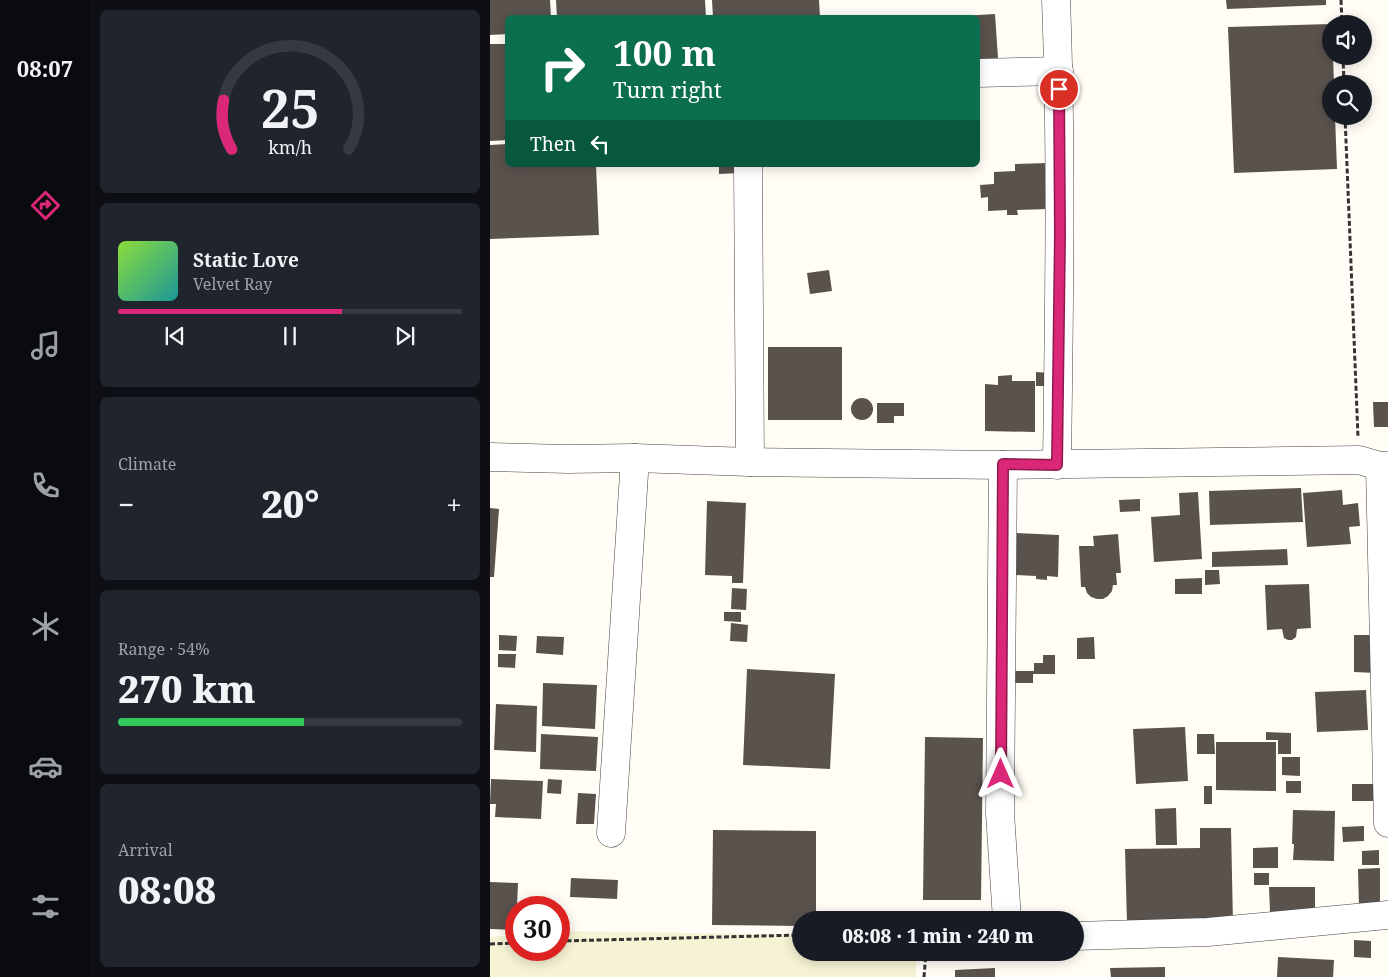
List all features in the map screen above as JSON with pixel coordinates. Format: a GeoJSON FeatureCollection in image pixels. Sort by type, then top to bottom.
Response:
{"type":"FeatureCollection","features":[{"type":"Feature","properties":{"kind":"street"},"geometry":{"type":"LineString","coordinates":[[1056,0],[1059,71],[1060,234],[1057,465]]}},
{"type":"Feature","properties":{"kind":"street"},"geometry":{"type":"LineString","coordinates":[[980,73],[1059,71]]}},
{"type":"Feature","properties":{"kind":"street"},"geometry":{"type":"LineString","coordinates":[[748,167],[750,462]]}},
{"type":"Feature","properties":{"kind":"street"},"geometry":{"type":"LineString","coordinates":[[490,457],[1057,465],[1376,464],[1388,823]]}},
{"type":"Feature","properties":{"kind":"street"},"geometry":{"type":"LineString","coordinates":[[611,833],[635,458]]}},
{"type":"Feature","properties":{"kind":"street"},"geometry":{"type":"LineString","coordinates":[[1003,464],[1000,813],[1006,911]]}},
{"type":"Feature","properties":{"kind":"street"},"geometry":{"type":"LineString","coordinates":[[1084,936],[1208,932],[1388,914]]}},
{"type":"Feature","properties":{"kind":"path"},"geometry":{"type":"LineString","coordinates":[[1340,0],[1341,15]]}},
{"type":"Feature","properties":{"kind":"path"},"geometry":{"type":"LineString","coordinates":[[1346,125],[1376,464]]}},
{"type":"Feature","properties":{"kind":"path"},"geometry":{"type":"LineString","coordinates":[[570,941],[792,935]]}},
{"type":"Feature","properties":{"kind":"path"},"geometry":{"type":"LineString","coordinates":[[490,944],[505,943]]}},
{"type":"Feature","properties":{"kind":"path"},"geometry":{"type":"LineString","coordinates":[[924,977],[925,961]]}},
{"type":"Feature","properties":{"kind":"shaded area"},"geometry":{"type":"Polygon","coordinates":[[[570,931],[792,935],[792,961],[916,961],[916,977],[490,977],[490,937],[505,936],[505,961],[570,961],[570,931]]]}},
{"type":"Feature","properties":{"kind":"building"},"geometry":{"type":"Polygon","coordinates":[[[490,0],[550,0],[551,15],[505,15],[505,34],[490,35],[490,0]]]}},
{"type":"Feature","properties":{"kind":"building"},"geometry":{"type":"Polygon","coordinates":[[[556,0],[705,0],[706,15],[557,15],[556,0]]]}},
{"type":"Feature","properties":{"kind":"building"},"geometry":{"type":"Polygon","coordinates":[[[712,0],[819,0],[820,15],[713,15],[712,0]]]}},
{"type":"Feature","properties":{"kind":"building"},"geometry":{"type":"Polygon","coordinates":[[[1226,0],[1326,0],[1326,5],[1227,9],[1226,0]]]}},
{"type":"Feature","properties":{"kind":"building"},"geometry":{"type":"Polygon","coordinates":[[[995,14],[998,58],[983,59],[980,65],[980,15],[978,15],[995,14]]]}},
{"type":"Feature","properties":{"kind":"building"},"geometry":{"type":"Polygon","coordinates":[[[1322,24],[1322,65],[1333,65],[1334,75],[1322,75],[1322,125],[1335,125],[1337,169],[1234,173],[1228,27],[1322,24]]]}},
{"type":"Feature","properties":{"kind":"building"},"geometry":{"type":"Polygon","coordinates":[[[490,44],[505,44],[505,140],[490,141],[490,44]]]}},
{"type":"Feature","properties":{"kind":"building"},"geometry":{"type":"Polygon","coordinates":[[[505,144],[505,167],[596,167],[599,235],[490,239],[490,145],[505,144]]]}},
{"type":"Feature","properties":{"kind":"building"},"geometry":{"type":"Polygon","coordinates":[[[1047,163],[1049,209],[1017,210],[1018,215],[1007,215],[1007,210],[988,211],[988,197],[981,198],[980,185],[994,184],[994,172],[1015,171],[1015,164],[1047,163]]]}},
{"type":"Feature","properties":{"kind":"building"},"geometry":{"type":"Polygon","coordinates":[[[719,167],[737,167],[738,173],[719,174],[719,167]]]}},
{"type":"Feature","properties":{"kind":"building"},"geometry":{"type":"Polygon","coordinates":[[[829,270],[832,291],[810,294],[807,273],[829,270]]]}},
{"type":"Feature","properties":{"kind":"building"},"geometry":{"type":"Polygon","coordinates":[[[768,347],[842,347],[842,420],[768,420],[768,347]]]}},
{"type":"Feature","properties":{"kind":"building"},"geometry":{"type":"Polygon","coordinates":[[[1036,372],[1050,373],[1050,386],[1036,386],[1036,372]]]}},
{"type":"Feature","properties":{"kind":"building"},"geometry":{"type":"Polygon","coordinates":[[[1012,375],[1012,381],[1035,381],[1035,432],[985,431],[985,384],[998,385],[998,376],[1012,375]]]}},
{"type":"Feature","properties":{"kind":"building"},"geometry":{"type":"Polygon","coordinates":[[[862,398],[870,401],[873,409],[870,417],[862,420],[854,417],[851,409],[854,401],[862,398]]]}},
{"type":"Feature","properties":{"kind":"building"},"geometry":{"type":"Polygon","coordinates":[[[1373,402],[1388,402],[1388,427],[1374,427],[1373,402]]]}},
{"type":"Feature","properties":{"kind":"building"},"geometry":{"type":"Polygon","coordinates":[[[877,403],[904,403],[904,416],[894,416],[894,423],[877,423],[877,403]]]}},
{"type":"Feature","properties":{"kind":"building"},"geometry":{"type":"Polygon","coordinates":[[[1301,488],[1303,522],[1210,525],[1209,491],[1301,488]]]}},
{"type":"Feature","properties":{"kind":"building"},"geometry":{"type":"Polygon","coordinates":[[[1342,490],[1343,505],[1358,503],[1360,526],[1349,527],[1351,544],[1307,547],[1303,493],[1342,490]]]}},
{"type":"Feature","properties":{"kind":"building"},"geometry":{"type":"Polygon","coordinates":[[[1198,492],[1202,559],[1154,562],[1151,517],[1180,515],[1179,493],[1198,492]]]}},
{"type":"Feature","properties":{"kind":"building"},"geometry":{"type":"Polygon","coordinates":[[[1140,499],[1140,511],[1120,512],[1119,500],[1140,499]]]}},
{"type":"Feature","properties":{"kind":"building"},"geometry":{"type":"Polygon","coordinates":[[[707,501],[746,503],[743,583],[732,583],[732,576],[705,575],[707,501]]]}},
{"type":"Feature","properties":{"kind":"building"},"geometry":{"type":"Polygon","coordinates":[[[490,508],[499,509],[494,577],[490,577],[490,508]]]}},
{"type":"Feature","properties":{"kind":"building"},"geometry":{"type":"Polygon","coordinates":[[[1016,533],[1059,535],[1058,577],[1047,576],[1047,580],[1036,579],[1036,576],[1015,575],[1016,533]]]}},
{"type":"Feature","properties":{"kind":"building"},"geometry":{"type":"Polygon","coordinates":[[[1118,534],[1121,573],[1116,573],[1117,585],[1113,585],[1112,591],[1103,599],[1091,597],[1085,587],[1081,587],[1079,546],[1094,546],[1093,536],[1118,534]]]}},
{"type":"Feature","properties":{"kind":"building"},"geometry":{"type":"Polygon","coordinates":[[[1287,549],[1288,565],[1212,567],[1212,552],[1287,549]]]}},
{"type":"Feature","properties":{"kind":"building"},"geometry":{"type":"Polygon","coordinates":[[[1205,570],[1219,570],[1220,584],[1205,585],[1205,570]]]}},
{"type":"Feature","properties":{"kind":"building"},"geometry":{"type":"Polygon","coordinates":[[[1202,578],[1202,594],[1175,594],[1175,579],[1202,578]]]}},
{"type":"Feature","properties":{"kind":"building"},"geometry":{"type":"Polygon","coordinates":[[[1309,584],[1311,628],[1297,629],[1296,637],[1292,640],[1284,638],[1282,629],[1267,630],[1265,585],[1309,584]]]}},
{"type":"Feature","properties":{"kind":"building"},"geometry":{"type":"Polygon","coordinates":[[[732,588],[747,589],[746,610],[731,609],[732,588]]]}},
{"type":"Feature","properties":{"kind":"building"},"geometry":{"type":"Polygon","coordinates":[[[724,612],[741,612],[741,622],[724,621],[724,612]]]}},
{"type":"Feature","properties":{"kind":"building"},"geometry":{"type":"Polygon","coordinates":[[[731,623],[748,625],[747,642],[730,641],[731,623]]]}},
{"type":"Feature","properties":{"kind":"building"},"geometry":{"type":"Polygon","coordinates":[[[499,635],[517,636],[516,651],[499,650],[499,635]]]}},
{"type":"Feature","properties":{"kind":"building"},"geometry":{"type":"Polygon","coordinates":[[[1354,635],[1376,635],[1376,673],[1354,672],[1354,635]]]}},
{"type":"Feature","properties":{"kind":"building"},"geometry":{"type":"Polygon","coordinates":[[[537,636],[564,637],[563,655],[536,653],[537,636]]]}},
{"type":"Feature","properties":{"kind":"building"},"geometry":{"type":"Polygon","coordinates":[[[1094,637],[1095,659],[1077,659],[1077,638],[1094,637]]]}},
{"type":"Feature","properties":{"kind":"building"},"geometry":{"type":"Polygon","coordinates":[[[498,654],[516,654],[515,668],[498,667],[498,654]]]}},
{"type":"Feature","properties":{"kind":"building"},"geometry":{"type":"Polygon","coordinates":[[[1043,655],[1055,655],[1055,674],[1033,674],[1033,683],[1013,683],[1013,671],[1034,671],[1034,663],[1043,663],[1043,655]]]}},
{"type":"Feature","properties":{"kind":"building"},"geometry":{"type":"Polygon","coordinates":[[[747,669],[835,674],[830,769],[743,765],[747,669]]]}},
{"type":"Feature","properties":{"kind":"building"},"geometry":{"type":"Polygon","coordinates":[[[543,683],[597,685],[595,729],[542,726],[543,683]]]}},
{"type":"Feature","properties":{"kind":"building"},"geometry":{"type":"Polygon","coordinates":[[[1366,690],[1368,730],[1317,732],[1315,692],[1366,690]]]}},
{"type":"Feature","properties":{"kind":"building"},"geometry":{"type":"Polygon","coordinates":[[[496,704],[537,706],[536,752],[494,750],[496,704]]]}},
{"type":"Feature","properties":{"kind":"building"},"geometry":{"type":"Polygon","coordinates":[[[1185,727],[1188,781],[1136,784],[1133,729],[1185,727]]]}},
{"type":"Feature","properties":{"kind":"building"},"geometry":{"type":"Polygon","coordinates":[[[1266,732],[1291,733],[1291,754],[1278,754],[1278,740],[1266,740],[1266,732]]]}},
{"type":"Feature","properties":{"kind":"building"},"geometry":{"type":"Polygon","coordinates":[[[541,734],[598,737],[596,771],[540,769],[541,734]]]}},
{"type":"Feature","properties":{"kind":"building"},"geometry":{"type":"Polygon","coordinates":[[[1197,734],[1214,734],[1215,754],[1197,754],[1197,734]]]}},
{"type":"Feature","properties":{"kind":"building"},"geometry":{"type":"Polygon","coordinates":[[[925,737],[983,738],[981,900],[923,900],[925,737]]]}},
{"type":"Feature","properties":{"kind":"building"},"geometry":{"type":"Polygon","coordinates":[[[1216,742],[1276,742],[1276,791],[1216,790],[1216,742]]]}},
{"type":"Feature","properties":{"kind":"building"},"geometry":{"type":"Polygon","coordinates":[[[1282,757],[1300,757],[1300,776],[1282,775],[1282,757]]]}},
{"type":"Feature","properties":{"kind":"building"},"geometry":{"type":"Polygon","coordinates":[[[491,779],[543,781],[541,819],[495,817],[496,804],[490,804],[491,779]]]}},
{"type":"Feature","properties":{"kind":"building"},"geometry":{"type":"Polygon","coordinates":[[[548,779],[562,780],[561,794],[547,793],[548,779]]]}},
{"type":"Feature","properties":{"kind":"building"},"geometry":{"type":"Polygon","coordinates":[[[1286,781],[1301,781],[1301,793],[1286,793],[1286,781]]]}},
{"type":"Feature","properties":{"kind":"building"},"geometry":{"type":"Polygon","coordinates":[[[1352,784],[1375,784],[1375,801],[1352,801],[1352,784]]]}},
{"type":"Feature","properties":{"kind":"building"},"geometry":{"type":"Polygon","coordinates":[[[1204,786],[1212,786],[1212,804],[1204,804],[1204,786]]]}},
{"type":"Feature","properties":{"kind":"building"},"geometry":{"type":"Polygon","coordinates":[[[578,793],[596,794],[594,824],[576,824],[578,793]]]}},
{"type":"Feature","properties":{"kind":"building"},"geometry":{"type":"Polygon","coordinates":[[[1176,808],[1177,845],[1156,845],[1155,809],[1176,808]]]}},
{"type":"Feature","properties":{"kind":"building"},"geometry":{"type":"Polygon","coordinates":[[[1293,810],[1335,811],[1334,861],[1293,860],[1293,810]]]}},
{"type":"Feature","properties":{"kind":"building"},"geometry":{"type":"Polygon","coordinates":[[[1364,826],[1364,841],[1343,842],[1342,827],[1364,826]]]}},
{"type":"Feature","properties":{"kind":"building"},"geometry":{"type":"Polygon","coordinates":[[[1200,828],[1231,828],[1233,923],[1127,924],[1125,849],[1200,848],[1200,828]]]}},
{"type":"Feature","properties":{"kind":"building"},"geometry":{"type":"Polygon","coordinates":[[[713,830],[816,831],[816,911],[792,911],[792,926],[712,925],[713,830]]]}},
{"type":"Feature","properties":{"kind":"building"},"geometry":{"type":"Polygon","coordinates":[[[1278,847],[1278,868],[1253,868],[1253,848],[1278,847]]]}},
{"type":"Feature","properties":{"kind":"building"},"geometry":{"type":"Polygon","coordinates":[[[1379,850],[1379,865],[1362,865],[1362,851],[1379,850]]]}},
{"type":"Feature","properties":{"kind":"building"},"geometry":{"type":"Polygon","coordinates":[[[1380,868],[1380,907],[1359,908],[1358,869],[1380,868]]]}},
{"type":"Feature","properties":{"kind":"building"},"geometry":{"type":"Polygon","coordinates":[[[1254,873],[1269,873],[1269,885],[1254,885],[1254,873]]]}},
{"type":"Feature","properties":{"kind":"building"},"geometry":{"type":"Polygon","coordinates":[[[571,878],[618,880],[617,899],[570,897],[571,878]]]}},
{"type":"Feature","properties":{"kind":"building"},"geometry":{"type":"Polygon","coordinates":[[[490,882],[518,883],[517,896],[505,896],[505,930],[490,929],[490,882]]]}},
{"type":"Feature","properties":{"kind":"building"},"geometry":{"type":"Polygon","coordinates":[[[1269,887],[1315,887],[1315,911],[1270,912],[1269,887]]]}},
{"type":"Feature","properties":{"kind":"building"},"geometry":{"type":"Polygon","coordinates":[[[1354,940],[1371,941],[1371,958],[1354,957],[1354,940]]]}},
{"type":"Feature","properties":{"kind":"building"},"geometry":{"type":"Polygon","coordinates":[[[1278,957],[1334,960],[1333,977],[1277,977],[1278,957]]]}},
{"type":"Feature","properties":{"kind":"building"},"geometry":{"type":"Polygon","coordinates":[[[1165,967],[1165,977],[1111,977],[1110,968],[1165,967]]]}},
{"type":"Feature","properties":{"kind":"building"},"geometry":{"type":"Polygon","coordinates":[[[995,968],[995,977],[955,977],[955,970],[995,968]]]}},
{"type":"Feature","properties":{"kind":"route"},"geometry":{"type":"LineString","coordinates":[[1001,774],[1003,464],[1057,465],[1060,234],[1059,89]]}}]}
